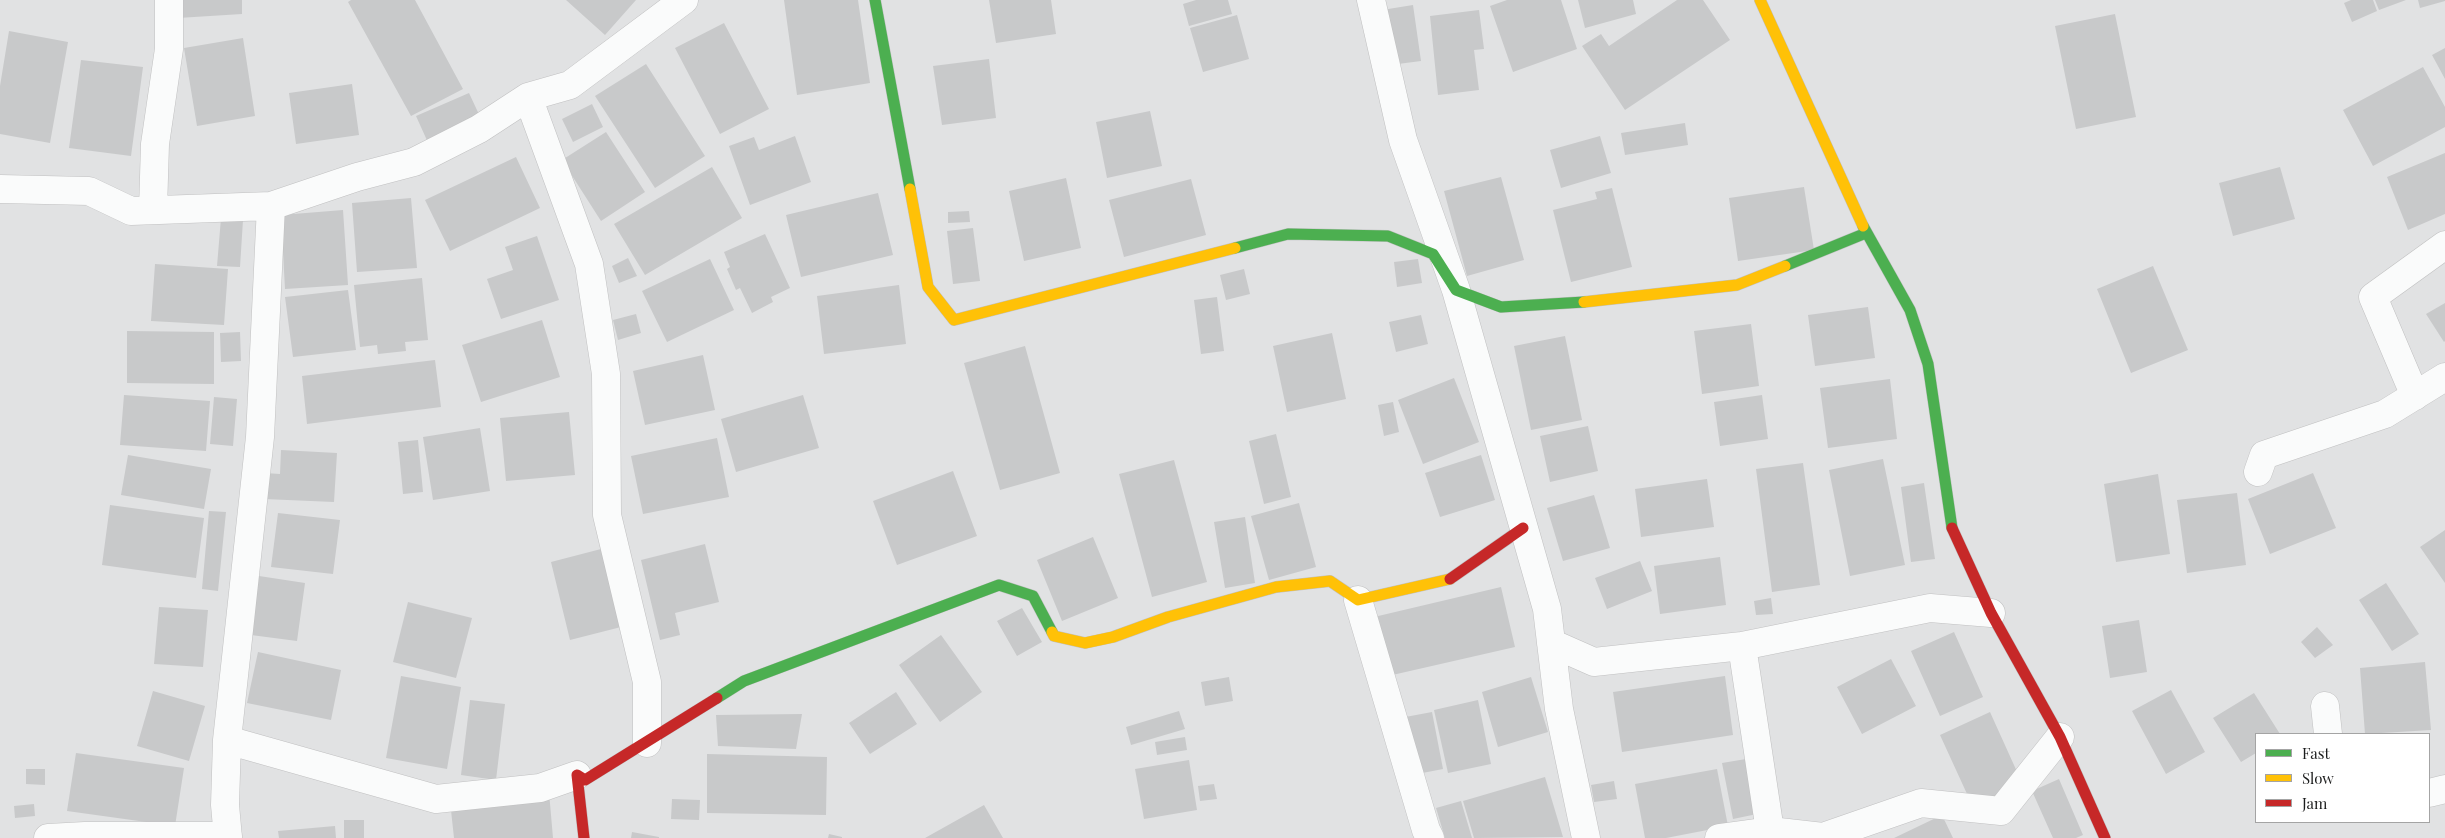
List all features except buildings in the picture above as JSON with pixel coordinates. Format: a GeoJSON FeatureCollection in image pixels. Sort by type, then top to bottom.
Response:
{"type":"FeatureCollection","features":[{"type":"Feature","properties":{"kind":"street"},"geometry":{"type":"LineString","coordinates":[[153,210],[155,144],[169,48],[169,0]]}},
{"type":"Feature","properties":{"kind":"street"},"geometry":{"type":"LineString","coordinates":[[0,190],[89,191],[131,211],[271,206],[357,177],[414,162],[479,129],[528,97],[570,85],[684,0]]}},
{"type":"Feature","properties":{"kind":"street"},"geometry":{"type":"LineString","coordinates":[[875,0],[928,287],[954,320],[1288,234],[1388,236],[1433,254],[1456,290],[1501,307],[1611,300],[1737,285],[1866,233]]}},
{"type":"Feature","properties":{"kind":"street"},"geometry":{"type":"LineString","coordinates":[[1371,0],[1404,140],[1456,290],[1546,609],[1558,697],[1586,838]]}},
{"type":"Feature","properties":{"kind":"street"},"geometry":{"type":"LineString","coordinates":[[1760,0],[1866,233],[1910,310],[1928,364],[1952,529],[1991,613],[2060,737],[2105,838]]}},
{"type":"Feature","properties":{"kind":"street"},"geometry":{"type":"LineString","coordinates":[[528,97],[589,264],[606,374],[607,515],[647,682],[647,743]]}},
{"type":"Feature","properties":{"kind":"street"},"geometry":{"type":"LineString","coordinates":[[48,838],[85,836],[228,837],[225,804],[227,740],[260,437],[271,206]]}},
{"type":"Feature","properties":{"kind":"street"},"geometry":{"type":"LineString","coordinates":[[2415,396],[2373,297],[2445,246]]}},
{"type":"Feature","properties":{"kind":"street"},"geometry":{"type":"LineString","coordinates":[[2258,472],[2264,455],[2385,414],[2445,377]]}},
{"type":"Feature","properties":{"kind":"street"},"geometry":{"type":"LineString","coordinates":[[1358,600],[1452,579],[1523,528]]}},
{"type":"Feature","properties":{"kind":"street"},"geometry":{"type":"LineString","coordinates":[[577,775],[585,780],[744,681],[999,585],[1033,596],[1054,636],[1084,643],[1113,637],[1168,617],[1276,587],[1330,581],[1358,600],[1426,830],[1430,838]]}},
{"type":"Feature","properties":{"kind":"street"},"geometry":{"type":"LineString","coordinates":[[1551,643],[1594,662],[1742,646],[1930,608],[1991,613]]}},
{"type":"Feature","properties":{"kind":"street"},"geometry":{"type":"LineString","coordinates":[[1742,646],[1770,831]]}},
{"type":"Feature","properties":{"kind":"street"},"geometry":{"type":"LineString","coordinates":[[1558,697],[1594,662]]}},
{"type":"Feature","properties":{"kind":"street"},"geometry":{"type":"LineString","coordinates":[[2325,706],[2328,733]]}},
{"type":"Feature","properties":{"kind":"street"},"geometry":{"type":"LineString","coordinates":[[1719,838],[1770,831],[1824,837],[1921,803],[2001,812],[2060,737]]}},
{"type":"Feature","properties":{"kind":"street"},"geometry":{"type":"LineString","coordinates":[[227,740],[436,799],[540,788],[577,775]]}},
{"type":"Feature","properties":{"kind":"street"},"geometry":{"type":"LineString","coordinates":[[577,775],[584,838]]}},
{"type":"Feature","properties":{"kind":"street"},"geometry":{"type":"LineString","coordinates":[[2430,793],[2445,789]]}},
{"type":"Feature","properties":{"kind":"traffic: fast"},"geometry":{"type":"LineString","coordinates":[[875,0],[910,189]]}},
{"type":"Feature","properties":{"kind":"traffic: fast"},"geometry":{"type":"LineString","coordinates":[[1863,226],[1910,310],[1928,364],[1952,528]]}},
{"type":"Feature","properties":{"kind":"traffic: fast"},"geometry":{"type":"LineString","coordinates":[[1785,266],[1866,233]]}},
{"type":"Feature","properties":{"kind":"traffic: fast"},"geometry":{"type":"LineString","coordinates":[[1235,248],[1288,234],[1388,236],[1433,254],[1456,290],[1501,307],[1584,302]]}},
{"type":"Feature","properties":{"kind":"traffic: fast"},"geometry":{"type":"LineString","coordinates":[[717,698],[744,681],[999,585],[1033,596],[1052,632]]}},
{"type":"Feature","properties":{"kind":"traffic: slow"},"geometry":{"type":"LineString","coordinates":[[1760,0],[1863,226]]}},
{"type":"Feature","properties":{"kind":"traffic: slow"},"geometry":{"type":"LineString","coordinates":[[910,189],[928,287],[954,320],[1235,248]]}},
{"type":"Feature","properties":{"kind":"traffic: slow"},"geometry":{"type":"LineString","coordinates":[[1584,302],[1737,285],[1785,266]]}},
{"type":"Feature","properties":{"kind":"traffic: slow"},"geometry":{"type":"LineString","coordinates":[[1052,632],[1054,636],[1085,643],[1113,637],[1168,617],[1276,587],[1330,581],[1358,600],[1450,579]]}},
{"type":"Feature","properties":{"kind":"traffic: jam"},"geometry":{"type":"LineString","coordinates":[[1450,579],[1523,528]]}},
{"type":"Feature","properties":{"kind":"traffic: jam"},"geometry":{"type":"LineString","coordinates":[[1952,528],[1991,613],[2060,737],[2105,838]]}},
{"type":"Feature","properties":{"kind":"traffic: jam"},"geometry":{"type":"LineString","coordinates":[[584,838],[577,775],[585,780],[717,698]]}}]}
